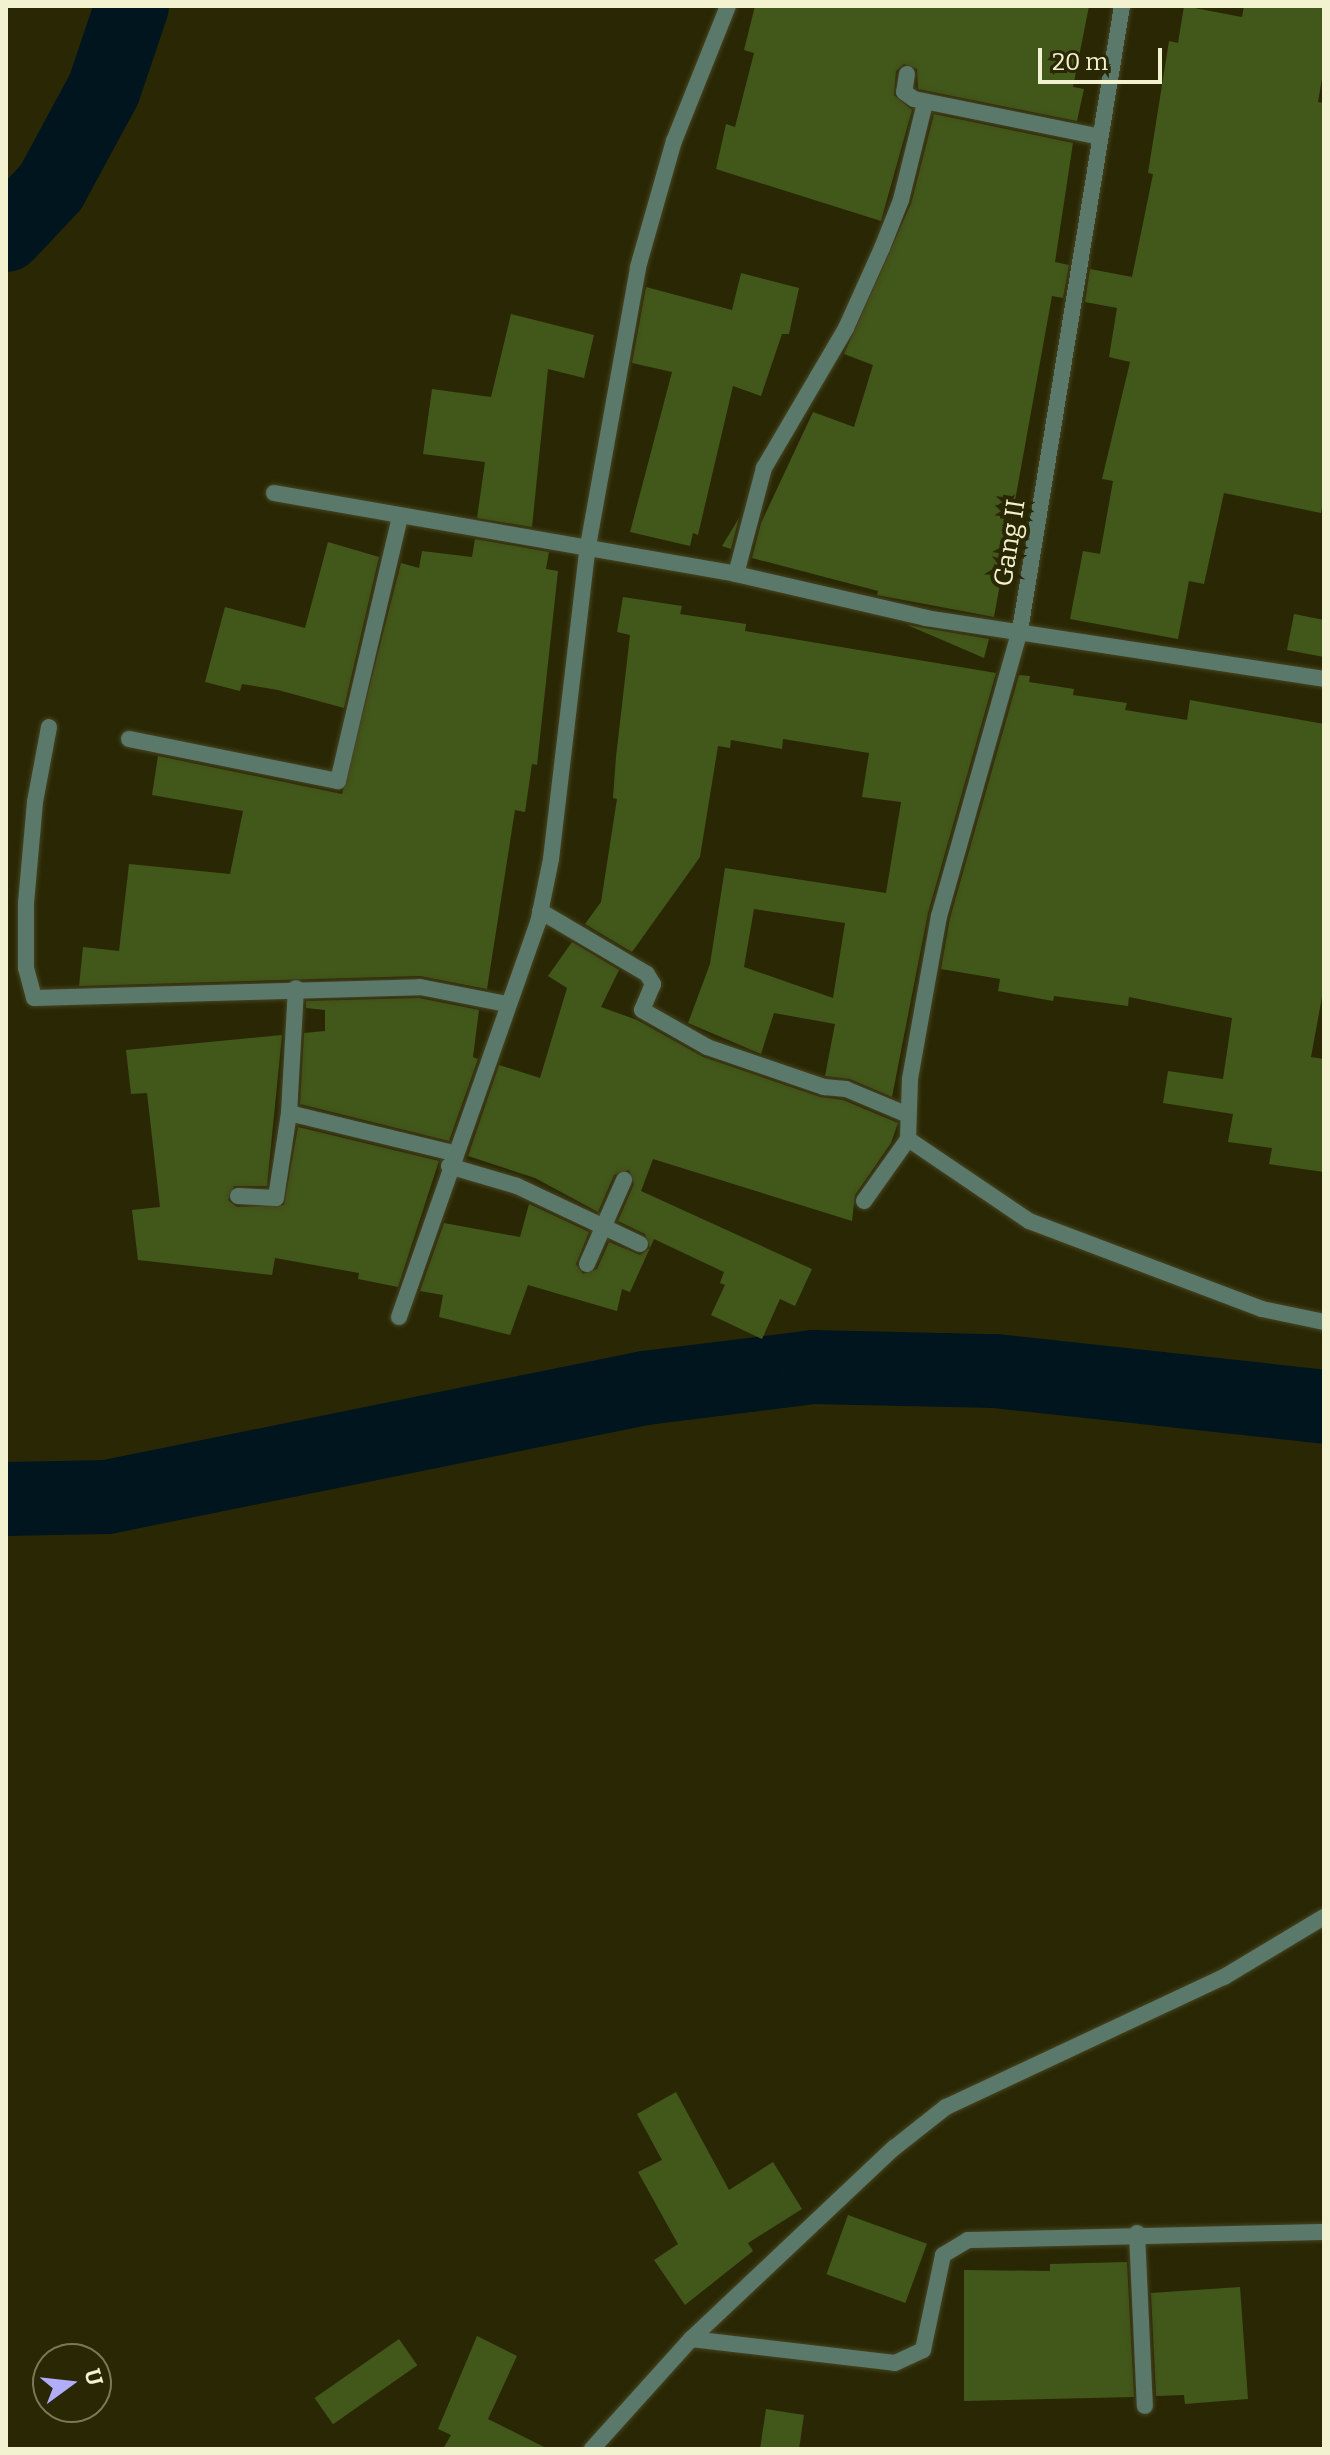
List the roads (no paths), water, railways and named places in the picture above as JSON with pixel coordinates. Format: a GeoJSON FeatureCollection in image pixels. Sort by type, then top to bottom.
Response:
{"type":"FeatureCollection","features":[{"type":"Feature","properties":{"kind":"street"},"geometry":{"type":"LineString","coordinates":[[399,1317],[540,911],[551,859],[588,546],[638,267],[674,141],[728,6]]}},
{"type":"Feature","properties":{"kind":"street","name":"Gang II"},"geometry":{"type":"LineString","coordinates":[[908,1139],[910,1079],[939,916],[1020,630],[1122,6]]}},
{"type":"Feature","properties":{"kind":"street"},"geometry":{"type":"LineString","coordinates":[[907,74],[904,92],[925,103],[1100,137]]}},
{"type":"Feature","properties":{"kind":"street"},"geometry":{"type":"LineString","coordinates":[[736,574],[764,468],[846,328],[882,248],[901,200],[925,103]]}},
{"type":"Feature","properties":{"kind":"street"},"geometry":{"type":"LineString","coordinates":[[274,493],[736,574],[926,618],[1324,679]]}},
{"type":"Feature","properties":{"kind":"street"},"geometry":{"type":"LineString","coordinates":[[129,739],[332,784],[338,781],[400,517]]}},
{"type":"Feature","properties":{"kind":"street"},"geometry":{"type":"LineString","coordinates":[[49,727],[35,802],[26,903],[26,968],[34,998],[296,988],[420,987],[507,1004]]}},
{"type":"Feature","properties":{"kind":"street"},"geometry":{"type":"LineString","coordinates":[[540,911],[647,974],[653,984],[642,1010],[707,1047],[824,1087],[846,1089],[908,1115]]}},
{"type":"Feature","properties":{"kind":"street"},"geometry":{"type":"LineString","coordinates":[[238,1196],[276,1198],[289,1113],[296,988]]}},
{"type":"Feature","properties":{"kind":"street"},"geometry":{"type":"LineString","coordinates":[[289,1113],[451,1160],[517,1186],[640,1244]]}},
{"type":"Feature","properties":{"kind":"street"},"geometry":{"type":"LineString","coordinates":[[864,1201],[908,1139],[1029,1221],[1262,1309],[1324,1322]]}},
{"type":"Feature","properties":{"kind":"street"},"geometry":{"type":"LineString","coordinates":[[587,1264],[624,1180]]}},
{"type":"Feature","properties":{"kind":"street"},"geometry":{"type":"LineString","coordinates":[[592,2449],[691,2339],[894,2148],[946,2107],[1224,1977],[1324,1917]]}},
{"type":"Feature","properties":{"kind":"street"},"geometry":{"type":"LineString","coordinates":[[691,2339],[895,2363],[923,2350],[949,2247],[997,2236],[1324,2232]]}},
{"type":"Feature","properties":{"kind":"street"},"geometry":{"type":"LineString","coordinates":[[1137,2233],[1145,2406]]}},
{"type":"Feature","properties":{"kind":"waterway"},"geometry":{"type":"LineString","coordinates":[[6,235],[51,187],[104,89],[132,6]]}},
{"type":"Feature","properties":{"kind":"waterway"},"geometry":{"type":"LineString","coordinates":[[6,1499],[107,1497],[645,1388],[813,1367],[995,1371],[1324,1407]]}}]}
